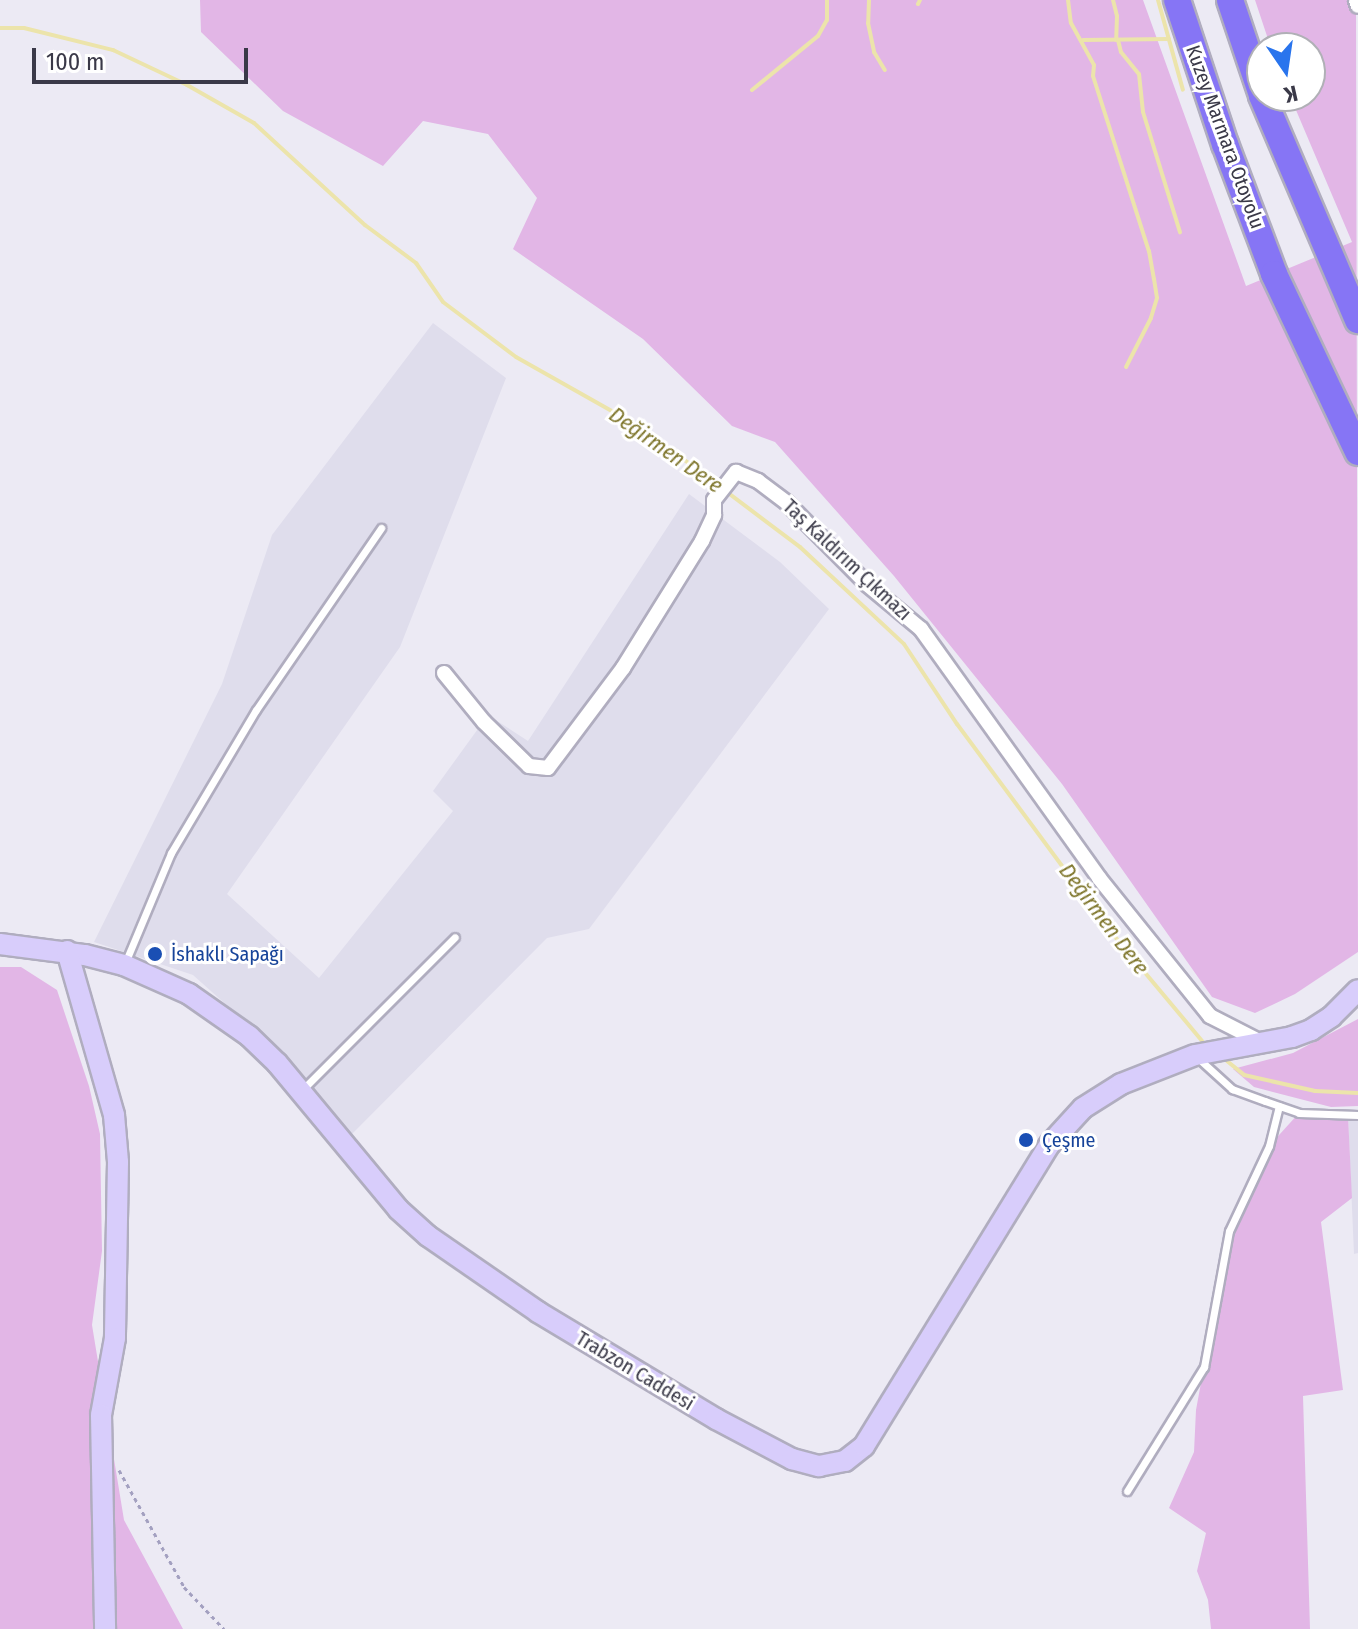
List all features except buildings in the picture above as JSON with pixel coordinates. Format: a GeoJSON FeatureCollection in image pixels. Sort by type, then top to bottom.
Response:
{"type":"FeatureCollection","features":[{"type":"Feature","properties":{"kind":"highway","name":"Kuzey Marmara Otoyolu"},"geometry":{"type":"LineString","coordinates":[[1177,0],[1225,144],[1274,274],[1358,452]]}},
{"type":"Feature","properties":{"kind":"highway"},"geometry":{"type":"LineString","coordinates":[[1230,0],[1246,48]]}},
{"type":"Feature","properties":{"kind":"highway"},"geometry":{"type":"LineString","coordinates":[[1269,112],[1358,320]]}},
{"type":"Feature","properties":{"kind":"street"},"geometry":{"type":"LineString","coordinates":[[1356,0],[1358,6]]}},
{"type":"Feature","properties":{"kind":"street","name":"Taş Kaldırım Çıkmazı"},"geometry":{"type":"LineString","coordinates":[[444,673],[484,722],[529,766],[548,768],[623,668],[694,554],[714,515],[717,496],[736,472],[758,481],[787,503],[868,585],[921,629],[1099,878],[1210,1016],[1261,1043]]}},
{"type":"Feature","properties":{"kind":"street","name":"Trabzon Caddesi"},"geometry":{"type":"LineString","coordinates":[[0,944],[67,951],[124,965],[189,994],[249,1036],[302,1090],[398,1209],[428,1236],[538,1312],[716,1419],[792,1459],[819,1466],[845,1461],[864,1446],[1050,1144],[1083,1108],[1121,1084],[1195,1055],[1311,1030],[1331,1017],[1358,990]]}},
{"type":"Feature","properties":{"kind":"street"},"geometry":{"type":"LineString","coordinates":[[67,951],[114,1115],[118,1162],[115,1338],[101,1415],[105,1629]]}},
{"type":"Feature","properties":{"kind":"lane"},"geometry":{"type":"LineString","coordinates":[[124,965],[171,853],[256,710],[381,528]]}},
{"type":"Feature","properties":{"kind":"lane"},"geometry":{"type":"LineString","coordinates":[[302,1090],[455,937]]}},
{"type":"Feature","properties":{"kind":"lane"},"geometry":{"type":"LineString","coordinates":[[1195,1055],[1232,1089],[1299,1113],[1358,1115]]}},
{"type":"Feature","properties":{"kind":"lane"},"geometry":{"type":"LineString","coordinates":[[1127,1491],[1204,1367],[1229,1231],[1269,1146],[1279,1106]]}},
{"type":"Feature","properties":{"kind":"path"},"geometry":{"type":"LineString","coordinates":[[115,1456],[124,1484],[184,1587],[224,1629]]}},
{"type":"Feature","properties":{"kind":"shaded area"},"geometry":{"type":"Polygon","coordinates":[[[200,0],[1143,0],[1246,286],[1352,242],[1297,112],[1326,112],[1326,32],[1266,32],[1255,0],[1356,0],[1358,952],[1295,994],[1255,1013],[1212,997],[1062,784],[894,576],[775,442],[732,426],[643,339],[513,249],[537,198],[488,134],[423,121],[383,166],[283,111],[201,32],[200,0]]]}},
{"type":"Feature","properties":{"kind":"shaded area"},"geometry":{"type":"Polygon","coordinates":[[[433,323],[506,378],[400,647],[227,894],[319,978],[453,811],[433,791],[488,715],[528,741],[689,494],[780,562],[829,609],[589,929],[547,938],[349,1137],[289,1061],[193,975],[94,942],[222,684],[272,535],[433,323]]]}},
{"type":"Feature","properties":{"kind":"shaded area"},"geometry":{"type":"Polygon","coordinates":[[[0,967],[21,967],[57,990],[89,1086],[100,1134],[102,1251],[92,1325],[124,1520],[183,1629],[0,1629],[0,967]]]}},
{"type":"Feature","properties":{"kind":"shaded area"},"geometry":{"type":"Polygon","coordinates":[[[1358,1019],[1358,1106],[1331,1107],[1254,1087],[1233,1069],[1293,1053],[1358,1019]]]}},
{"type":"Feature","properties":{"kind":"shaded area"},"geometry":{"type":"Polygon","coordinates":[[[1299,1113],[1348,1116],[1352,1198],[1321,1222],[1343,1390],[1303,1396],[1310,1629],[1211,1629],[1208,1600],[1197,1571],[1206,1533],[1169,1508],[1194,1452],[1196,1410],[1229,1231],[1269,1146],[1299,1113]]]}},
{"type":"Feature","properties":{"kind":"shaded area"},"geometry":{"type":"Polygon","coordinates":[[[1358,1115],[1358,1253],[1354,1254],[1348,1116],[1358,1115]]]}},
{"type":"Feature","properties":{"kind":"waterway"},"geometry":{"type":"LineString","coordinates":[[752,90],[818,36],[827,20],[827,0]]}},
{"type":"Feature","properties":{"kind":"waterway"},"geometry":{"type":"LineString","coordinates":[[869,0],[868,23],[874,52],[885,70]]}},
{"type":"Feature","properties":{"kind":"waterway"},"geometry":{"type":"LineString","coordinates":[[918,4],[920,0]]}},
{"type":"Feature","properties":{"kind":"waterway"},"geometry":{"type":"LineString","coordinates":[[1068,0],[1071,23],[1094,65],[1093,76],[1149,251],[1154,279],[1157,298],[1151,318],[1126,367]]}},
{"type":"Feature","properties":{"kind":"waterway"},"geometry":{"type":"LineString","coordinates":[[1113,0],[1117,16],[1116,40]]}},
{"type":"Feature","properties":{"kind":"waterway"},"geometry":{"type":"LineString","coordinates":[[1158,0],[1183,90]]}},
{"type":"Feature","properties":{"kind":"waterway","name":"Değirmen Dere"},"geometry":{"type":"LineString","coordinates":[[0,28],[24,28],[113,50],[187,85],[254,123],[365,225],[416,263],[443,302],[516,357],[642,428],[800,547],[904,644],[957,724],[1111,932],[1202,1041]]}},
{"type":"Feature","properties":{"kind":"waterway"},"geometry":{"type":"LineString","coordinates":[[1083,40],[1169,39]]}},
{"type":"Feature","properties":{"kind":"waterway"},"geometry":{"type":"LineString","coordinates":[[1118,40],[1121,52],[1139,74],[1143,112],[1180,232]]}},
{"type":"Feature","properties":{"kind":"waterway","name":"Değirmen Dere"},"geometry":{"type":"LineString","coordinates":[[1227,1061],[1244,1075],[1315,1091],[1358,1093]]}},
{"type":"Feature","properties":{"kind":"place","name":"İshaklı Sapağı"},"geometry":{"type":"Point","coordinates":[155,954]}},
{"type":"Feature","properties":{"kind":"place","name":"Çeşme"},"geometry":{"type":"Point","coordinates":[1026,1140]}}]}
